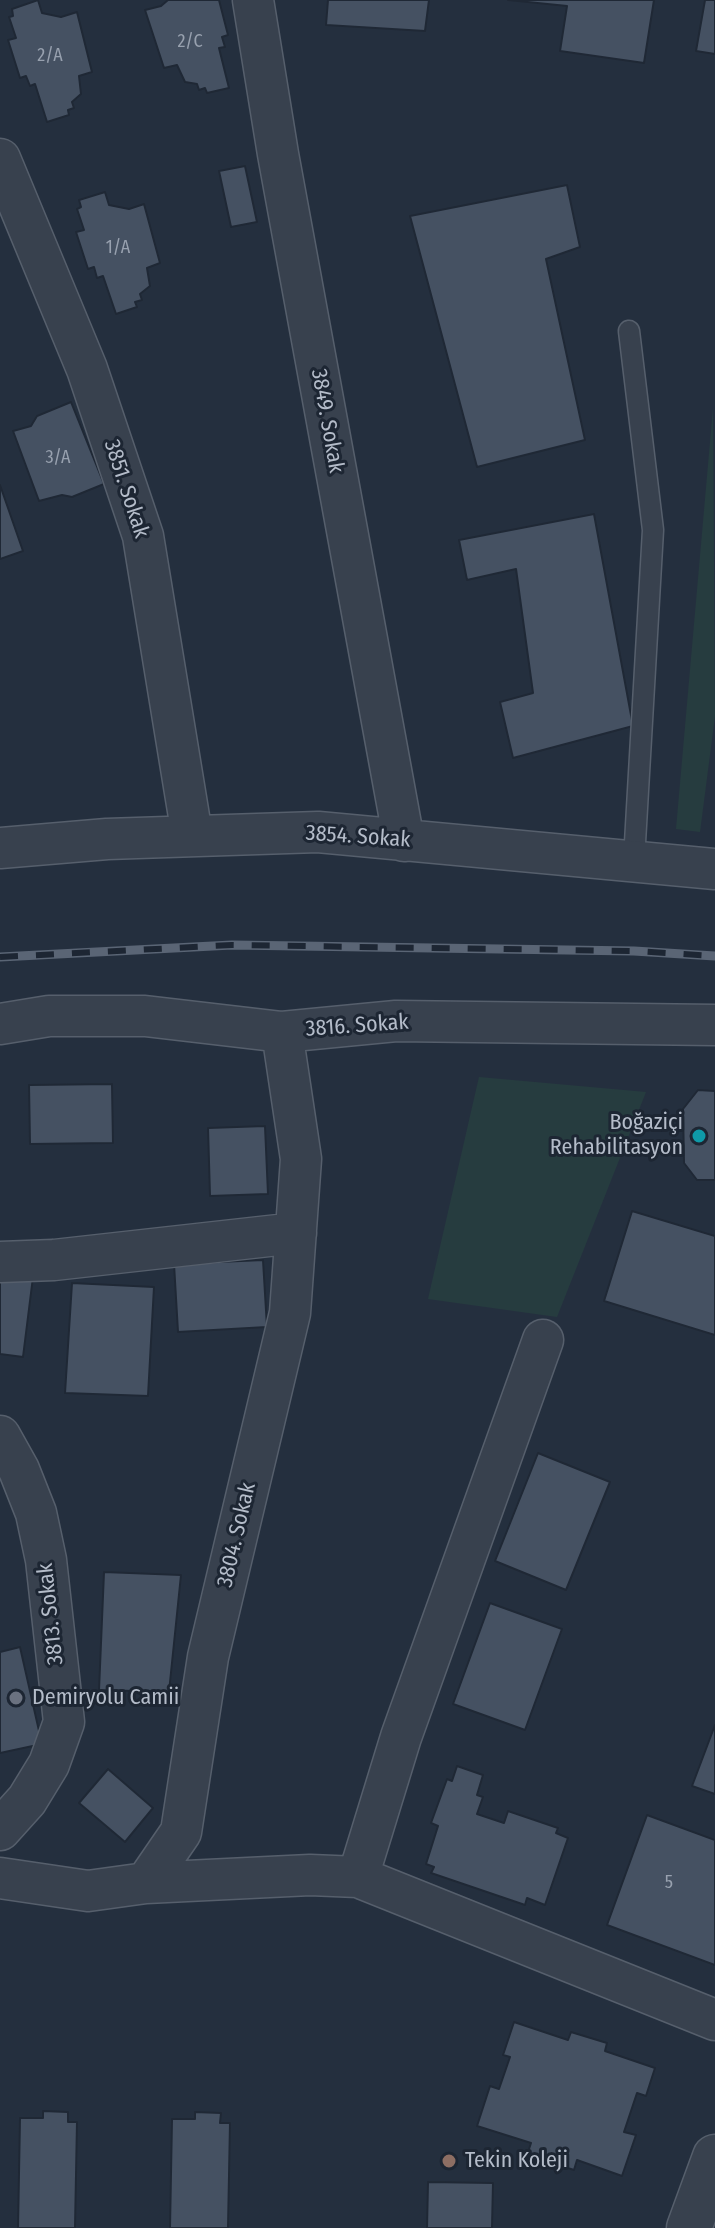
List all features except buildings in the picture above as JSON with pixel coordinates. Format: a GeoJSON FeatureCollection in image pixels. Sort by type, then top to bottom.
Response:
{"type":"FeatureCollection","features":[{"type":"Feature","properties":{"kind":"street","name":"3849. Sokak"},"geometry":{"type":"LineString","coordinates":[[253,0],[278,154],[404,841]]}},
{"type":"Feature","properties":{"kind":"street","name":"3851. Sokak"},"geometry":{"type":"LineString","coordinates":[[0,159],[87,369],[143,536],[192,835]]}},
{"type":"Feature","properties":{"kind":"street","name":"3854. Sokak"},"geometry":{"type":"LineString","coordinates":[[0,848],[192,835],[318,832],[715,869]]}},
{"type":"Feature","properties":{"kind":"street","name":"3816. Sokak"},"geometry":{"type":"LineString","coordinates":[[0,1024],[49,1016],[145,1016],[282,1032],[396,1021],[715,1025]]}},
{"type":"Feature","properties":{"kind":"street","name":"3804. Sokak"},"geometry":{"type":"LineString","coordinates":[[146,1883],[181,1832],[208,1657],[290,1313],[301,1159],[282,1032]]}},
{"type":"Feature","properties":{"kind":"street"},"geometry":{"type":"LineString","coordinates":[[0,1262],[54,1260],[296,1233]]}},
{"type":"Feature","properties":{"kind":"street"},"geometry":{"type":"LineString","coordinates":[[358,1877],[401,1737],[543,1340]]}},
{"type":"Feature","properties":{"kind":"street","name":"3813. Sokak"},"geometry":{"type":"LineString","coordinates":[[0,1436],[36,1513],[46,1560],[64,1722],[49,1764],[27,1800],[0,1830]]}},
{"type":"Feature","properties":{"kind":"street"},"geometry":{"type":"LineString","coordinates":[[0,1878],[88,1891],[146,1883],[358,1877],[715,2020]]}},
{"type":"Feature","properties":{"kind":"street"},"geometry":{"type":"LineString","coordinates":[[689,2228],[715,2157]]}},
{"type":"Feature","properties":{"kind":"lane"},"geometry":{"type":"LineString","coordinates":[[629,331],[653,530],[634,860]]}},
{"type":"Feature","properties":{"kind":"green space"},"geometry":{"type":"Polygon","coordinates":[[[713,408],[715,716],[700,832],[676,829],[713,408]]]}},
{"type":"Feature","properties":{"kind":"green space"},"geometry":{"type":"Polygon","coordinates":[[[479,1077],[646,1092],[557,1317],[428,1299],[479,1077]]]}},
{"type":"Feature","properties":{"kind":"railway"},"geometry":{"type":"LineString","coordinates":[[0,957],[232,945],[634,951],[715,956]]}},
{"type":"Feature","properties":{"kind":"place","name":"Boğaziçi Rehabilitasyon"},"geometry":{"type":"Point","coordinates":[699,1136]}},
{"type":"Feature","properties":{"kind":"place","name":"Demiryolu Camii"},"geometry":{"type":"Point","coordinates":[16,1698]}},
{"type":"Feature","properties":{"kind":"place","name":"Tekin Koleji"},"geometry":{"type":"Point","coordinates":[449,2161]}}]}
